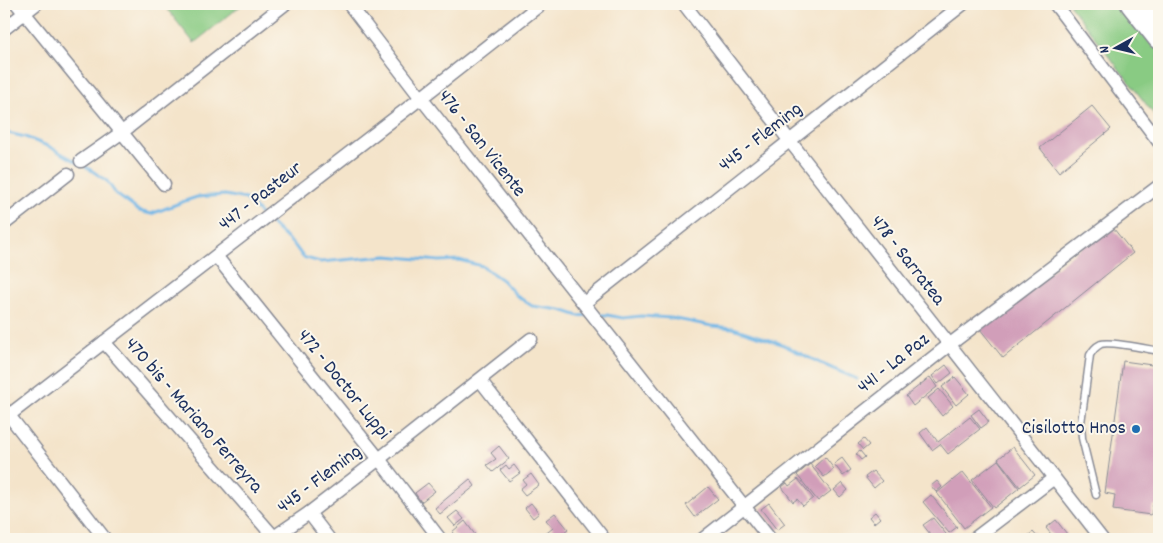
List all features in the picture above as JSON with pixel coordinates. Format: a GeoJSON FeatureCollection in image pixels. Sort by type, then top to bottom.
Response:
{"type":"FeatureCollection","features":[{"type":"Feature","properties":{"kind":"highway"},"geometry":{"type":"LineString","coordinates":[[1132,4],[1159,38]]}},
{"type":"Feature","properties":{"kind":"highway"},"geometry":{"type":"LineString","coordinates":[[1153,4],[1159,10]]}},
{"type":"Feature","properties":{"kind":"street"},"geometry":{"type":"LineString","coordinates":[[4,29],[21,8],[36,4]]}},
{"type":"Feature","properties":{"kind":"street"},"geometry":{"type":"LineString","coordinates":[[81,161],[121,133],[284,4]]}},
{"type":"Feature","properties":{"kind":"street","name":"476 - San Vicente"},"geometry":{"type":"LineString","coordinates":[[349,4],[744,507]]}},
{"type":"Feature","properties":{"kind":"street","name":"447 - Pasteur"},"geometry":{"type":"LineString","coordinates":[[5,414],[104,342],[540,4]]}},
{"type":"Feature","properties":{"kind":"street","name":"478 - Sarratea"},"geometry":{"type":"LineString","coordinates":[[684,4],[1102,539]]}},
{"type":"Feature","properties":{"kind":"street","name":"445 - Fleming"},"geometry":{"type":"LineString","coordinates":[[585,305],[789,140],[963,4]]}},
{"type":"Feature","properties":{"kind":"street"},"geometry":{"type":"LineString","coordinates":[[1055,4],[1159,142]]}},
{"type":"Feature","properties":{"kind":"street"},"geometry":{"type":"LineString","coordinates":[[21,8],[164,184]]}},
{"type":"Feature","properties":{"kind":"street"},"geometry":{"type":"LineString","coordinates":[[4,224],[68,174]]}},
{"type":"Feature","properties":{"kind":"street","name":"441 - La Paz"},"geometry":{"type":"LineString","coordinates":[[703,539],[949,345],[1159,186]]}},
{"type":"Feature","properties":{"kind":"street","name":"472 - Doctor Luppi"},"geometry":{"type":"LineString","coordinates":[[216,256],[379,459],[440,539]]}},
{"type":"Feature","properties":{"kind":"street","name":"445 - Fleming"},"geometry":{"type":"LineString","coordinates":[[273,538],[309,513],[531,339]]}},
{"type":"Feature","properties":{"kind":"street","name":"470 bis - Mariano Ferreyra"},"geometry":{"type":"LineString","coordinates":[[104,342],[273,538]]}},
{"type":"Feature","properties":{"kind":"street"},"geometry":{"type":"LineString","coordinates":[[480,380],[604,539]]}},
{"type":"Feature","properties":{"kind":"street"},"geometry":{"type":"LineString","coordinates":[[5,414],[105,539]]}},
{"type":"Feature","properties":{"kind":"street"},"geometry":{"type":"LineString","coordinates":[[974,539],[1054,478]]}},
{"type":"Feature","properties":{"kind":"street"},"geometry":{"type":"LineString","coordinates":[[744,507],[770,539]]}},
{"type":"Feature","properties":{"kind":"street"},"geometry":{"type":"LineString","coordinates":[[309,513],[329,539]]}},
{"type":"Feature","properties":{"kind":"lane"},"geometry":{"type":"LineString","coordinates":[[1096,495],[1082,438],[1081,423],[1090,355],[1094,348],[1102,344],[1159,351]]}},
{"type":"Feature","properties":{"kind":"green space"},"geometry":{"type":"Polygon","coordinates":[[[163,4],[243,4],[194,43],[163,4]]]}},
{"type":"Feature","properties":{"kind":"green space"},"geometry":{"type":"Polygon","coordinates":[[[1069,4],[1124,4],[1159,49],[1159,121],[1069,4]]]}},
{"type":"Feature","properties":{"kind":"building"},"geometry":{"type":"Polygon","coordinates":[[[1092,106],[1111,129],[1059,172],[1040,148],[1092,106]]]}},
{"type":"Feature","properties":{"kind":"building"},"geometry":{"type":"Polygon","coordinates":[[[1110,224],[1133,253],[1003,358],[980,329],[1110,224]]]}},
{"type":"Feature","properties":{"kind":"building","name":"Cisilotto Hnos"},"geometry":{"type":"Polygon","coordinates":[[[1123,361],[1159,366],[1159,506],[1153,505],[1151,515],[1113,510],[1115,495],[1105,493],[1123,361]]]}},
{"type":"Feature","properties":{"kind":"building"},"geometry":{"type":"Polygon","coordinates":[[[946,365],[952,373],[938,384],[932,376],[946,365]]]}},
{"type":"Feature","properties":{"kind":"building"},"geometry":{"type":"Polygon","coordinates":[[[930,377],[937,387],[913,406],[906,396],[930,377]]]}},
{"type":"Feature","properties":{"kind":"building"},"geometry":{"type":"Polygon","coordinates":[[[955,377],[969,394],[956,405],[942,387],[955,377]]]}},
{"type":"Feature","properties":{"kind":"building"},"geometry":{"type":"Polygon","coordinates":[[[939,389],[953,406],[942,416],[928,398],[939,389]]]}},
{"type":"Feature","properties":{"kind":"building"},"geometry":{"type":"Polygon","coordinates":[[[979,409],[989,422],[981,428],[971,415],[979,409]]]}},
{"type":"Feature","properties":{"kind":"building"},"geometry":{"type":"Polygon","coordinates":[[[970,417],[980,429],[948,454],[940,444],[932,450],[920,433],[927,427],[938,442],[970,417]]]}},
{"type":"Feature","properties":{"kind":"building"},"geometry":{"type":"Polygon","coordinates":[[[864,439],[869,445],[863,450],[858,444],[864,439]]]}},
{"type":"Feature","properties":{"kind":"building"},"geometry":{"type":"Polygon","coordinates":[[[499,446],[509,459],[493,472],[487,465],[496,459],[491,453],[499,446]]]}},
{"type":"Feature","properties":{"kind":"building"},"geometry":{"type":"Polygon","coordinates":[[[1013,447],[1035,475],[1020,487],[998,459],[1013,447]]]}},
{"type":"Feature","properties":{"kind":"building"},"geometry":{"type":"Polygon","coordinates":[[[860,451],[865,457],[861,460],[856,454],[860,451]]]}},
{"type":"Feature","properties":{"kind":"building"},"geometry":{"type":"Polygon","coordinates":[[[825,457],[834,469],[824,477],[815,466],[825,457]]]}},
{"type":"Feature","properties":{"kind":"building"},"geometry":{"type":"Polygon","coordinates":[[[842,458],[851,470],[843,476],[834,464],[842,458]]]}},
{"type":"Feature","properties":{"kind":"building"},"geometry":{"type":"Polygon","coordinates":[[[998,460],[1019,488],[994,508],[972,480],[998,460]]]}},
{"type":"Feature","properties":{"kind":"building"},"geometry":{"type":"Polygon","coordinates":[[[810,464],[831,491],[818,501],[797,475],[810,464]]]}},
{"type":"Feature","properties":{"kind":"building"},"geometry":{"type":"Polygon","coordinates":[[[506,465],[509,469],[514,465],[520,473],[509,481],[500,470],[506,465]]]}},
{"type":"Feature","properties":{"kind":"building"},"geometry":{"type":"Polygon","coordinates":[[[873,471],[882,481],[874,488],[865,477],[873,471]]]}},
{"type":"Feature","properties":{"kind":"building"},"geometry":{"type":"Polygon","coordinates":[[[963,472],[991,507],[964,528],[937,493],[963,472]]]}},
{"type":"Feature","properties":{"kind":"building"},"geometry":{"type":"Polygon","coordinates":[[[531,474],[539,485],[525,495],[520,489],[526,484],[523,480],[531,474]]]}},
{"type":"Feature","properties":{"kind":"building"},"geometry":{"type":"Polygon","coordinates":[[[470,479],[475,486],[440,514],[435,508],[470,479]]]}},
{"type":"Feature","properties":{"kind":"building"},"geometry":{"type":"Polygon","coordinates":[[[798,479],[813,498],[803,506],[797,499],[793,502],[782,487],[787,483],[789,486],[798,479]]]}},
{"type":"Feature","properties":{"kind":"building"},"geometry":{"type":"Polygon","coordinates":[[[937,481],[942,487],[936,492],[931,486],[937,481]]]}},
{"type":"Feature","properties":{"kind":"building"},"geometry":{"type":"Polygon","coordinates":[[[428,483],[435,491],[421,502],[415,493],[428,483]]]}},
{"type":"Feature","properties":{"kind":"building"},"geometry":{"type":"Polygon","coordinates":[[[842,483],[848,490],[840,497],[834,490],[842,483]]]}},
{"type":"Feature","properties":{"kind":"building"},"geometry":{"type":"Polygon","coordinates":[[[708,487],[718,499],[695,517],[686,505],[708,487]]]}},
{"type":"Feature","properties":{"kind":"building"},"geometry":{"type":"Polygon","coordinates":[[[931,495],[957,527],[949,533],[923,502],[931,495]]]}},
{"type":"Feature","properties":{"kind":"building"},"geometry":{"type":"Polygon","coordinates":[[[531,503],[539,513],[533,518],[525,508],[531,503]]]}},
{"type":"Feature","properties":{"kind":"building"},"geometry":{"type":"Polygon","coordinates":[[[769,503],[785,524],[777,530],[761,509],[769,503]]]}},
{"type":"Feature","properties":{"kind":"building"},"geometry":{"type":"Polygon","coordinates":[[[457,511],[464,519],[455,526],[448,518],[457,511]]]}},
{"type":"Feature","properties":{"kind":"building"},"geometry":{"type":"Polygon","coordinates":[[[875,512],[880,518],[874,523],[869,517],[875,512]]]}},
{"type":"Feature","properties":{"kind":"building"},"geometry":{"type":"Polygon","coordinates":[[[555,513],[568,529],[554,539],[546,539],[543,536],[553,528],[546,520],[555,513]]]}},
{"type":"Feature","properties":{"kind":"building"},"geometry":{"type":"Polygon","coordinates":[[[933,518],[950,539],[934,539],[923,525],[933,518]]]}},
{"type":"Feature","properties":{"kind":"building"},"geometry":{"type":"Polygon","coordinates":[[[1056,520],[1067,534],[1060,539],[1055,539],[1046,528],[1056,520]]]}},
{"type":"Feature","properties":{"kind":"building"},"geometry":{"type":"Polygon","coordinates":[[[465,521],[476,536],[472,539],[458,539],[452,532],[465,521]]]}},
{"type":"Feature","properties":{"kind":"building"},"geometry":{"type":"Polygon","coordinates":[[[1033,532],[1039,539],[1024,539],[1033,532]]]}},
{"type":"Feature","properties":{"kind":"waterway"},"geometry":{"type":"LineString","coordinates":[[4,132],[25,137],[50,147],[88,168],[107,181],[116,194],[139,211],[151,214],[197,197],[225,195],[246,199],[263,216]]}},
{"type":"Feature","properties":{"kind":"waterway"},"geometry":{"type":"LineString","coordinates":[[267,220],[295,246],[303,257],[320,262],[387,256],[439,261],[459,260],[482,266],[502,280],[517,296],[532,306],[561,310],[579,316],[588,315]]}},
{"type":"Feature","properties":{"kind":"waterway"},"geometry":{"type":"LineString","coordinates":[[597,315],[623,318],[641,316],[671,318],[733,328],[779,343],[857,379]]}},
{"type":"Feature","properties":{"kind":"place","name":"Cisilotto Hnos"},"geometry":{"type":"Point","coordinates":[1136,429]}}]}
